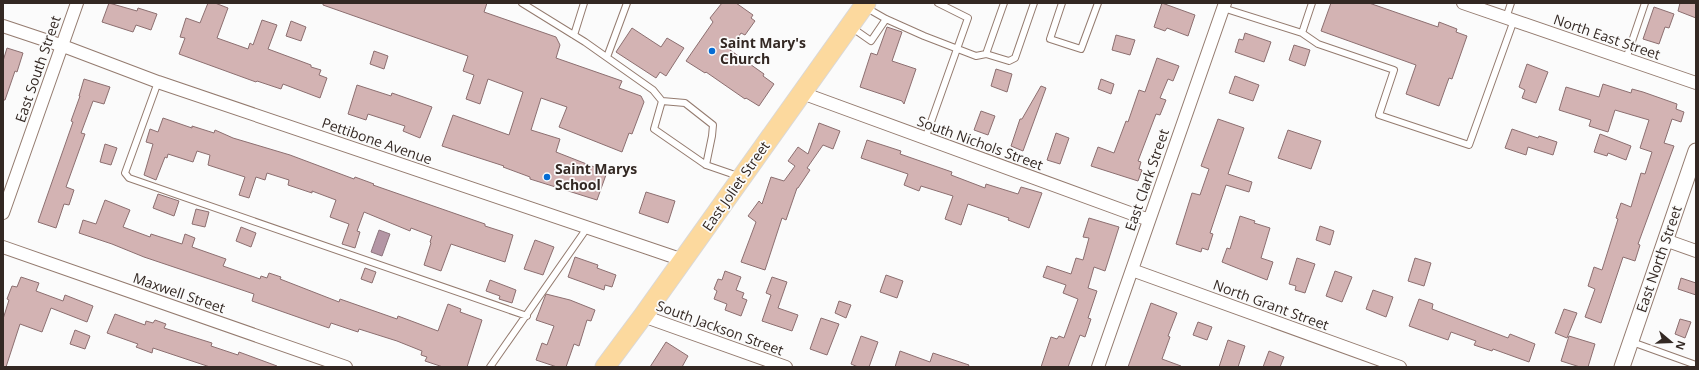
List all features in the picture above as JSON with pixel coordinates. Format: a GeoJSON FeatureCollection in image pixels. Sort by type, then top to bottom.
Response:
{"type":"FeatureCollection","features":[{"type":"Feature","properties":{"kind":"main road","name":"East Joliet Street"},"geometry":{"type":"LineString","coordinates":[[605,367],[742,178],[865,4]]}},
{"type":"Feature","properties":{"kind":"street","name":"East South Street"},"geometry":{"type":"LineString","coordinates":[[3,214],[77,3]]}},
{"type":"Feature","properties":{"kind":"street","name":"North East Street"},"geometry":{"type":"LineString","coordinates":[[1466,4],[1696,83]]}},
{"type":"Feature","properties":{"kind":"street","name":"East Clark Street"},"geometry":{"type":"LineString","coordinates":[[1098,367],[1224,5]]}},
{"type":"Feature","properties":{"kind":"street","name":"Pettibone Avenue"},"geometry":{"type":"LineString","coordinates":[[3,26],[63,46],[158,82],[683,260]]}},
{"type":"Feature","properties":{"kind":"street","name":"South Nichols Street"},"geometry":{"type":"LineString","coordinates":[[802,93],[1149,220]]}},
{"type":"Feature","properties":{"kind":"street","name":"East North Street"},"geometry":{"type":"LineString","coordinates":[[1622,367],[1696,151]]}},
{"type":"Feature","properties":{"kind":"street"},"geometry":{"type":"LineString","coordinates":[[1666,240],[1696,251]]}},
{"type":"Feature","properties":{"kind":"street","name":"Maxwell Street"},"geometry":{"type":"LineString","coordinates":[[3,247],[346,367]]}},
{"type":"Feature","properties":{"kind":"street","name":"North Grant Street"},"geometry":{"type":"LineString","coordinates":[[1132,270],[1400,367]]}},
{"type":"Feature","properties":{"kind":"street","name":"South Jackson Street"},"geometry":{"type":"LineString","coordinates":[[643,316],[786,367]]}},
{"type":"Feature","properties":{"kind":"lane"},"geometry":{"type":"LineString","coordinates":[[522,3],[607,57],[653,90],[662,101],[685,103],[713,126],[706,165]]}},
{"type":"Feature","properties":{"kind":"lane"},"geometry":{"type":"LineString","coordinates":[[574,35],[584,3]]}},
{"type":"Feature","properties":{"kind":"lane"},"geometry":{"type":"LineString","coordinates":[[607,57],[627,3]]}},
{"type":"Feature","properties":{"kind":"lane"},"geometry":{"type":"LineString","coordinates":[[925,139],[956,48],[968,18],[938,3]]}},
{"type":"Feature","properties":{"kind":"lane"},"geometry":{"type":"LineString","coordinates":[[986,54],[1004,3]]}},
{"type":"Feature","properties":{"kind":"lane"},"geometry":{"type":"LineString","coordinates":[[865,4],[886,19],[976,56],[986,54],[1008,61],[1015,58],[1034,3]]}},
{"type":"Feature","properties":{"kind":"lane"},"geometry":{"type":"LineString","coordinates":[[1062,3],[1050,39],[1081,50],[1098,3]]}},
{"type":"Feature","properties":{"kind":"lane"},"geometry":{"type":"LineString","coordinates":[[1302,33],[1312,3]]}},
{"type":"Feature","properties":{"kind":"lane"},"geometry":{"type":"LineString","coordinates":[[1224,5],[1302,33],[1318,44],[1394,70],[1379,115],[1469,145],[1510,19],[1512,3]]}},
{"type":"Feature","properties":{"kind":"lane"},"geometry":{"type":"LineString","coordinates":[[1626,59],[1645,3]]}},
{"type":"Feature","properties":{"kind":"lane"},"geometry":{"type":"LineString","coordinates":[[849,26],[871,41],[886,19]]}},
{"type":"Feature","properties":{"kind":"lane"},"geometry":{"type":"LineString","coordinates":[[158,82],[125,173],[129,178],[526,316]]}},
{"type":"Feature","properties":{"kind":"lane"},"geometry":{"type":"LineString","coordinates":[[662,101],[654,129],[706,165],[742,178]]}},
{"type":"Feature","properties":{"kind":"lane"},"geometry":{"type":"LineString","coordinates":[[490,367],[587,228]]}},
{"type":"Feature","properties":{"kind":"lane"},"geometry":{"type":"LineString","coordinates":[[1631,342],[1696,365]]}},
{"type":"Feature","properties":{"kind":"shaded area"},"geometry":{"type":"Polygon","coordinates":[[[379,230],[390,234],[382,256],[371,252],[379,230]]]}},
{"type":"Feature","properties":{"kind":"building"},"geometry":{"type":"Polygon","coordinates":[[[109,3],[137,11],[138,8],[157,14],[151,30],[136,25],[133,32],[102,22],[109,3]]]}},
{"type":"Feature","properties":{"kind":"building"},"geometry":{"type":"Polygon","coordinates":[[[208,3],[215,3],[228,8],[217,38],[248,49],[250,43],[253,45],[262,20],[277,25],[268,49],[321,70],[319,75],[327,78],[320,98],[283,84],[281,89],[257,81],[256,82],[179,54],[185,38],[180,37],[186,18],[200,23],[208,3]]]}},
{"type":"Feature","properties":{"kind":"building"},"geometry":{"type":"Polygon","coordinates":[[[323,3],[487,3],[484,12],[556,37],[560,45],[556,58],[622,81],[619,88],[641,96],[644,102],[632,134],[629,133],[622,152],[559,127],[567,107],[541,98],[531,130],[560,139],[556,152],[607,172],[597,200],[530,179],[530,177],[503,167],[504,166],[442,146],[453,115],[509,135],[523,92],[488,79],[480,104],[466,99],[474,75],[463,71],[468,56],[323,5],[323,3]]]}},
{"type":"Feature","properties":{"kind":"building","name":"Saint Mary's Church"},"geometry":{"type":"Polygon","coordinates":[[[722,3],[736,3],[753,15],[751,18],[755,21],[745,35],[741,33],[730,50],[764,74],[763,76],[774,84],[759,106],[746,98],[745,99],[706,72],[705,73],[686,61],[713,22],[710,18],[722,3]]]}},
{"type":"Feature","properties":{"kind":"building"},"geometry":{"type":"Polygon","coordinates":[[[1162,3],[1195,15],[1188,36],[1167,28],[1165,31],[1154,27],[1162,3]]]}},
{"type":"Feature","properties":{"kind":"building"},"geometry":{"type":"Polygon","coordinates":[[[1331,3],[1369,3],[1438,27],[1439,22],[1457,29],[1456,32],[1467,36],[1452,79],[1449,78],[1439,106],[1406,94],[1416,65],[1321,31],[1331,3]]]}},
{"type":"Feature","properties":{"kind":"building"},"geometry":{"type":"Polygon","coordinates":[[[1680,3],[1696,3],[1696,18],[1678,11],[1680,3]]]}},
{"type":"Feature","properties":{"kind":"building"},"geometry":{"type":"Polygon","coordinates":[[[1654,7],[1674,14],[1669,28],[1665,27],[1659,44],[1643,39],[1654,7]]]}},
{"type":"Feature","properties":{"kind":"building"},"geometry":{"type":"Polygon","coordinates":[[[291,21],[306,27],[301,41],[286,36],[291,21]]]}},
{"type":"Feature","properties":{"kind":"building"},"geometry":{"type":"Polygon","coordinates":[[[887,27],[902,32],[892,61],[916,69],[904,104],[902,101],[860,87],[871,53],[877,55],[887,27]]]}},
{"type":"Feature","properties":{"kind":"building"},"geometry":{"type":"Polygon","coordinates":[[[632,28],[661,47],[667,38],[684,48],[666,76],[660,72],[656,78],[616,52],[632,28]]]}},
{"type":"Feature","properties":{"kind":"building"},"geometry":{"type":"Polygon","coordinates":[[[1245,33],[1271,42],[1264,62],[1235,52],[1239,39],[1243,40],[1245,33]]]}},
{"type":"Feature","properties":{"kind":"building"},"geometry":{"type":"Polygon","coordinates":[[[1116,35],[1135,40],[1130,55],[1112,50],[1116,35]]]}},
{"type":"Feature","properties":{"kind":"building"},"geometry":{"type":"Polygon","coordinates":[[[1294,45],[1310,50],[1305,66],[1289,60],[1294,45]]]}},
{"type":"Feature","properties":{"kind":"building"},"geometry":{"type":"Polygon","coordinates":[[[7,48],[23,53],[17,72],[15,71],[5,100],[3,100],[3,61],[7,48]]]}},
{"type":"Feature","properties":{"kind":"building"},"geometry":{"type":"Polygon","coordinates":[[[374,51],[388,56],[384,69],[370,64],[374,51]]]}},
{"type":"Feature","properties":{"kind":"building"},"geometry":{"type":"Polygon","coordinates":[[[1157,58],[1179,66],[1173,81],[1168,79],[1160,98],[1166,100],[1160,115],[1156,114],[1138,161],[1141,162],[1139,169],[1142,170],[1138,181],[1091,166],[1098,147],[1114,153],[1126,121],[1128,122],[1139,90],[1145,92],[1157,58]]]}},
{"type":"Feature","properties":{"kind":"building"},"geometry":{"type":"Polygon","coordinates":[[[1527,64],[1548,72],[1536,103],[1522,98],[1525,90],[1519,87],[1527,64]]]}},
{"type":"Feature","properties":{"kind":"building"},"geometry":{"type":"Polygon","coordinates":[[[996,69],[1012,74],[1007,92],[991,86],[996,69]]]}},
{"type":"Feature","properties":{"kind":"building"},"geometry":{"type":"Polygon","coordinates":[[[1235,76],[1259,85],[1253,101],[1229,93],[1235,76]]]}},
{"type":"Feature","properties":{"kind":"building"},"geometry":{"type":"Polygon","coordinates":[[[84,79],[110,87],[104,104],[93,101],[81,133],[85,134],[66,187],[74,190],[69,205],[64,204],[56,228],[38,222],[73,122],[71,121],[80,96],[84,79]]]}},
{"type":"Feature","properties":{"kind":"building"},"geometry":{"type":"Polygon","coordinates":[[[1101,79],[1114,84],[1111,94],[1098,89],[1101,79]]]}},
{"type":"Feature","properties":{"kind":"building"},"geometry":{"type":"Polygon","coordinates":[[[1603,84],[1631,93],[1632,89],[1643,92],[1677,104],[1676,109],[1684,112],[1681,122],[1672,119],[1664,143],[1674,146],[1638,244],[1640,245],[1635,261],[1623,257],[1601,323],[1585,317],[1595,289],[1588,286],[1594,267],[1602,270],[1618,219],[1616,218],[1621,203],[1631,207],[1641,173],[1645,174],[1652,152],[1640,148],[1649,120],[1615,110],[1608,132],[1589,126],[1591,120],[1559,110],[1566,87],[1599,97],[1603,84]]]}},
{"type":"Feature","properties":{"kind":"building"},"geometry":{"type":"Polygon","coordinates":[[[357,85],[391,96],[392,93],[432,107],[420,138],[403,131],[405,126],[368,114],[366,120],[348,114],[357,85]]]}},
{"type":"Feature","properties":{"kind":"building"},"geometry":{"type":"Polygon","coordinates":[[[1041,86],[1046,88],[1023,151],[1011,146],[1020,119],[1022,119],[1041,86]]]}},
{"type":"Feature","properties":{"kind":"building"},"geometry":{"type":"Polygon","coordinates":[[[981,111],[995,116],[988,135],[974,130],[981,111]]]}},
{"type":"Feature","properties":{"kind":"building"},"geometry":{"type":"Polygon","coordinates":[[[163,118],[192,128],[192,126],[214,133],[215,130],[233,138],[290,155],[354,179],[355,177],[374,184],[373,185],[513,235],[505,262],[451,244],[441,271],[424,265],[432,236],[411,228],[410,231],[364,212],[357,231],[360,232],[355,248],[342,244],[349,224],[330,217],[336,200],[312,191],[312,193],[288,185],[289,180],[267,173],[265,180],[256,177],[249,198],[239,195],[245,177],[208,165],[210,155],[197,151],[193,162],[168,154],[167,158],[165,157],[156,180],[144,175],[153,144],[146,142],[150,129],[158,132],[163,118]]]}},
{"type":"Feature","properties":{"kind":"building"},"geometry":{"type":"Polygon","coordinates":[[[1218,119],[1244,128],[1228,174],[1252,182],[1249,192],[1226,185],[1210,233],[1213,234],[1208,250],[1202,248],[1201,252],[1176,244],[1192,193],[1200,195],[1209,169],[1201,166],[1218,119]]]}},
{"type":"Feature","properties":{"kind":"building"},"geometry":{"type":"Polygon","coordinates":[[[819,123],[840,131],[833,149],[823,145],[807,168],[810,170],[797,188],[786,220],[782,218],[765,270],[741,262],[756,222],[748,216],[759,201],[762,204],[771,177],[784,181],[795,166],[788,161],[798,147],[808,154],[819,123]]]}},
{"type":"Feature","properties":{"kind":"building"},"geometry":{"type":"Polygon","coordinates":[[[1512,129],[1538,138],[1539,136],[1557,142],[1553,155],[1528,147],[1526,155],[1505,148],[1512,129]]]}},
{"type":"Feature","properties":{"kind":"building"},"geometry":{"type":"Polygon","coordinates":[[[1288,130],[1321,141],[1311,169],[1278,158],[1288,130]]]}},
{"type":"Feature","properties":{"kind":"building"},"geometry":{"type":"Polygon","coordinates":[[[1056,133],[1069,138],[1060,164],[1047,160],[1056,133]]]}},
{"type":"Feature","properties":{"kind":"building"},"geometry":{"type":"Polygon","coordinates":[[[1600,134],[1631,146],[1626,160],[1608,153],[1607,156],[1594,152],[1600,134]]]}},
{"type":"Feature","properties":{"kind":"building"},"geometry":{"type":"Polygon","coordinates":[[[867,140],[901,151],[900,154],[952,172],[951,175],[985,188],[986,184],[1018,194],[1021,187],[1042,193],[1029,228],[1008,220],[1009,218],[968,204],[961,225],[945,219],[953,196],[921,186],[919,191],[904,185],[908,174],[861,158],[867,140]]]}},
{"type":"Feature","properties":{"kind":"building"},"geometry":{"type":"Polygon","coordinates":[[[105,144],[117,148],[111,165],[100,162],[105,144]]]}},
{"type":"Feature","properties":{"kind":"building"},"geometry":{"type":"Polygon","coordinates":[[[646,192],[675,201],[668,223],[639,213],[646,192]]]}},
{"type":"Feature","properties":{"kind":"building"},"geometry":{"type":"Polygon","coordinates":[[[158,194],[179,201],[174,216],[153,208],[158,194]]]}},
{"type":"Feature","properties":{"kind":"building"},"geometry":{"type":"Polygon","coordinates":[[[105,200],[130,210],[123,227],[150,237],[151,234],[182,244],[185,234],[195,238],[192,247],[226,259],[223,266],[260,279],[261,276],[267,278],[269,273],[281,277],[280,279],[339,302],[340,299],[397,319],[398,316],[438,331],[448,304],[461,309],[460,312],[482,320],[467,367],[443,367],[425,361],[427,357],[421,355],[422,351],[359,329],[358,332],[331,323],[329,328],[252,301],[254,294],[144,257],[79,233],[83,220],[96,224],[105,200]]]}},
{"type":"Feature","properties":{"kind":"building"},"geometry":{"type":"Polygon","coordinates":[[[196,209],[209,212],[205,227],[192,224],[196,209]]]}},
{"type":"Feature","properties":{"kind":"building"},"geometry":{"type":"Polygon","coordinates":[[[1240,216],[1255,221],[1254,223],[1270,228],[1261,258],[1273,262],[1267,280],[1222,262],[1227,248],[1230,249],[1240,216]]]}},
{"type":"Feature","properties":{"kind":"building"},"geometry":{"type":"Polygon","coordinates":[[[1089,218],[1119,227],[1105,271],[1094,267],[1088,288],[1097,291],[1088,318],[1091,319],[1085,337],[1080,335],[1068,367],[1041,367],[1051,337],[1057,339],[1059,336],[1064,338],[1078,299],[1063,293],[1066,285],[1043,277],[1047,266],[1071,274],[1076,258],[1083,260],[1089,238],[1083,237],[1089,218]]]}},
{"type":"Feature","properties":{"kind":"building"},"geometry":{"type":"Polygon","coordinates":[[[1320,226],[1334,231],[1330,245],[1316,240],[1320,226]]]}},
{"type":"Feature","properties":{"kind":"building"},"geometry":{"type":"Polygon","coordinates":[[[241,227],[256,233],[251,247],[236,241],[241,227]]]}},
{"type":"Feature","properties":{"kind":"building"},"geometry":{"type":"Polygon","coordinates":[[[535,240],[554,247],[543,275],[524,269],[535,240]]]}},
{"type":"Feature","properties":{"kind":"building"},"geometry":{"type":"Polygon","coordinates":[[[575,257],[598,265],[597,268],[616,275],[612,287],[605,285],[604,290],[568,277],[575,257]]]}},
{"type":"Feature","properties":{"kind":"building"},"geometry":{"type":"Polygon","coordinates":[[[1297,258],[1315,264],[1305,293],[1295,290],[1296,286],[1289,284],[1297,258]]]}},
{"type":"Feature","properties":{"kind":"building"},"geometry":{"type":"Polygon","coordinates":[[[1415,258],[1431,263],[1424,286],[1408,281],[1415,258]]]}},
{"type":"Feature","properties":{"kind":"building"},"geometry":{"type":"Polygon","coordinates":[[[365,268],[376,272],[372,283],[361,279],[365,268]]]}},
{"type":"Feature","properties":{"kind":"building"},"geometry":{"type":"Polygon","coordinates":[[[725,271],[741,277],[736,290],[744,293],[742,298],[747,300],[741,316],[725,310],[727,304],[714,299],[717,291],[714,289],[718,279],[722,280],[725,271]]]}},
{"type":"Feature","properties":{"kind":"building"},"geometry":{"type":"Polygon","coordinates":[[[1335,271],[1352,277],[1342,302],[1326,296],[1335,271]]]}},
{"type":"Feature","properties":{"kind":"building"},"geometry":{"type":"Polygon","coordinates":[[[886,275],[903,281],[897,298],[880,292],[886,275]]]}},
{"type":"Feature","properties":{"kind":"building"},"geometry":{"type":"Polygon","coordinates":[[[21,277],[39,283],[36,291],[63,301],[65,295],[93,306],[87,322],[51,308],[42,332],[20,324],[6,367],[3,367],[3,319],[9,300],[7,299],[12,286],[17,287],[21,277]]]}},
{"type":"Feature","properties":{"kind":"building"},"geometry":{"type":"Polygon","coordinates":[[[772,277],[787,282],[778,308],[798,315],[792,331],[762,321],[771,295],[766,293],[772,277]]]}},
{"type":"Feature","properties":{"kind":"building"},"geometry":{"type":"Polygon","coordinates":[[[1681,278],[1696,283],[1696,295],[1678,289],[1681,278]]]}},
{"type":"Feature","properties":{"kind":"building"},"geometry":{"type":"Polygon","coordinates":[[[490,280],[516,290],[512,303],[499,299],[500,296],[486,291],[490,280]]]}},
{"type":"Feature","properties":{"kind":"building"},"geometry":{"type":"Polygon","coordinates":[[[1373,290],[1393,297],[1386,317],[1366,309],[1373,290]]]}},
{"type":"Feature","properties":{"kind":"building"},"geometry":{"type":"Polygon","coordinates":[[[546,294],[570,300],[595,310],[591,321],[587,320],[579,346],[574,344],[566,367],[557,367],[536,360],[542,343],[547,345],[554,326],[536,320],[546,294]]]}},
{"type":"Feature","properties":{"kind":"building"},"geometry":{"type":"Polygon","coordinates":[[[1419,299],[1433,304],[1432,309],[1508,338],[1510,334],[1535,344],[1529,362],[1493,349],[1492,351],[1474,345],[1476,341],[1451,332],[1448,340],[1409,326],[1419,299]]]}},
{"type":"Feature","properties":{"kind":"building"},"geometry":{"type":"Polygon","coordinates":[[[839,301],[851,305],[846,318],[835,313],[839,301]]]}},
{"type":"Feature","properties":{"kind":"building"},"geometry":{"type":"Polygon","coordinates":[[[1151,303],[1177,313],[1168,336],[1170,337],[1162,359],[1181,367],[1128,367],[1151,303]]]}},
{"type":"Feature","properties":{"kind":"building"},"geometry":{"type":"Polygon","coordinates":[[[1564,309],[1577,313],[1567,338],[1555,333],[1564,309]]]}},
{"type":"Feature","properties":{"kind":"building"},"geometry":{"type":"Polygon","coordinates":[[[115,314],[145,325],[146,321],[153,323],[155,320],[166,324],[164,328],[212,343],[211,346],[238,355],[239,352],[277,367],[210,367],[153,348],[152,353],[136,347],[138,344],[107,333],[115,314]]]}},
{"type":"Feature","properties":{"kind":"building"},"geometry":{"type":"Polygon","coordinates":[[[821,318],[839,324],[827,355],[810,349],[821,318]]]}},
{"type":"Feature","properties":{"kind":"building"},"geometry":{"type":"Polygon","coordinates":[[[1680,319],[1691,322],[1685,338],[1675,334],[1680,319]]]}},
{"type":"Feature","properties":{"kind":"building"},"geometry":{"type":"Polygon","coordinates":[[[1198,322],[1212,327],[1207,340],[1193,335],[1198,322]]]}},
{"type":"Feature","properties":{"kind":"building"},"geometry":{"type":"Polygon","coordinates":[[[75,330],[90,336],[85,349],[70,344],[75,330]]]}},
{"type":"Feature","properties":{"kind":"building"},"geometry":{"type":"Polygon","coordinates":[[[861,336],[878,342],[869,367],[858,367],[851,364],[861,336]]]}},
{"type":"Feature","properties":{"kind":"building"},"geometry":{"type":"Polygon","coordinates":[[[1569,336],[1595,344],[1588,367],[1580,367],[1561,361],[1569,336]]]}},
{"type":"Feature","properties":{"kind":"building"},"geometry":{"type":"Polygon","coordinates":[[[1228,340],[1245,346],[1238,367],[1219,367],[1228,340]]]}},
{"type":"Feature","properties":{"kind":"building"},"geometry":{"type":"Polygon","coordinates":[[[666,342],[688,356],[682,367],[650,367],[666,342]]]}},
{"type":"Feature","properties":{"kind":"building"},"geometry":{"type":"Polygon","coordinates":[[[900,351],[930,362],[933,353],[969,365],[968,367],[895,367],[900,351]]]}},
{"type":"Feature","properties":{"kind":"building"},"geometry":{"type":"Polygon","coordinates":[[[1269,351],[1284,357],[1280,367],[1263,367],[1269,351]]]}},
{"type":"Feature","properties":{"kind":"place","name":"Saint Mary's Church"},"geometry":{"type":"Point","coordinates":[712,51]}},
{"type":"Feature","properties":{"kind":"place","name":"Saint Marys School"},"geometry":{"type":"Point","coordinates":[547,177]}}]}
